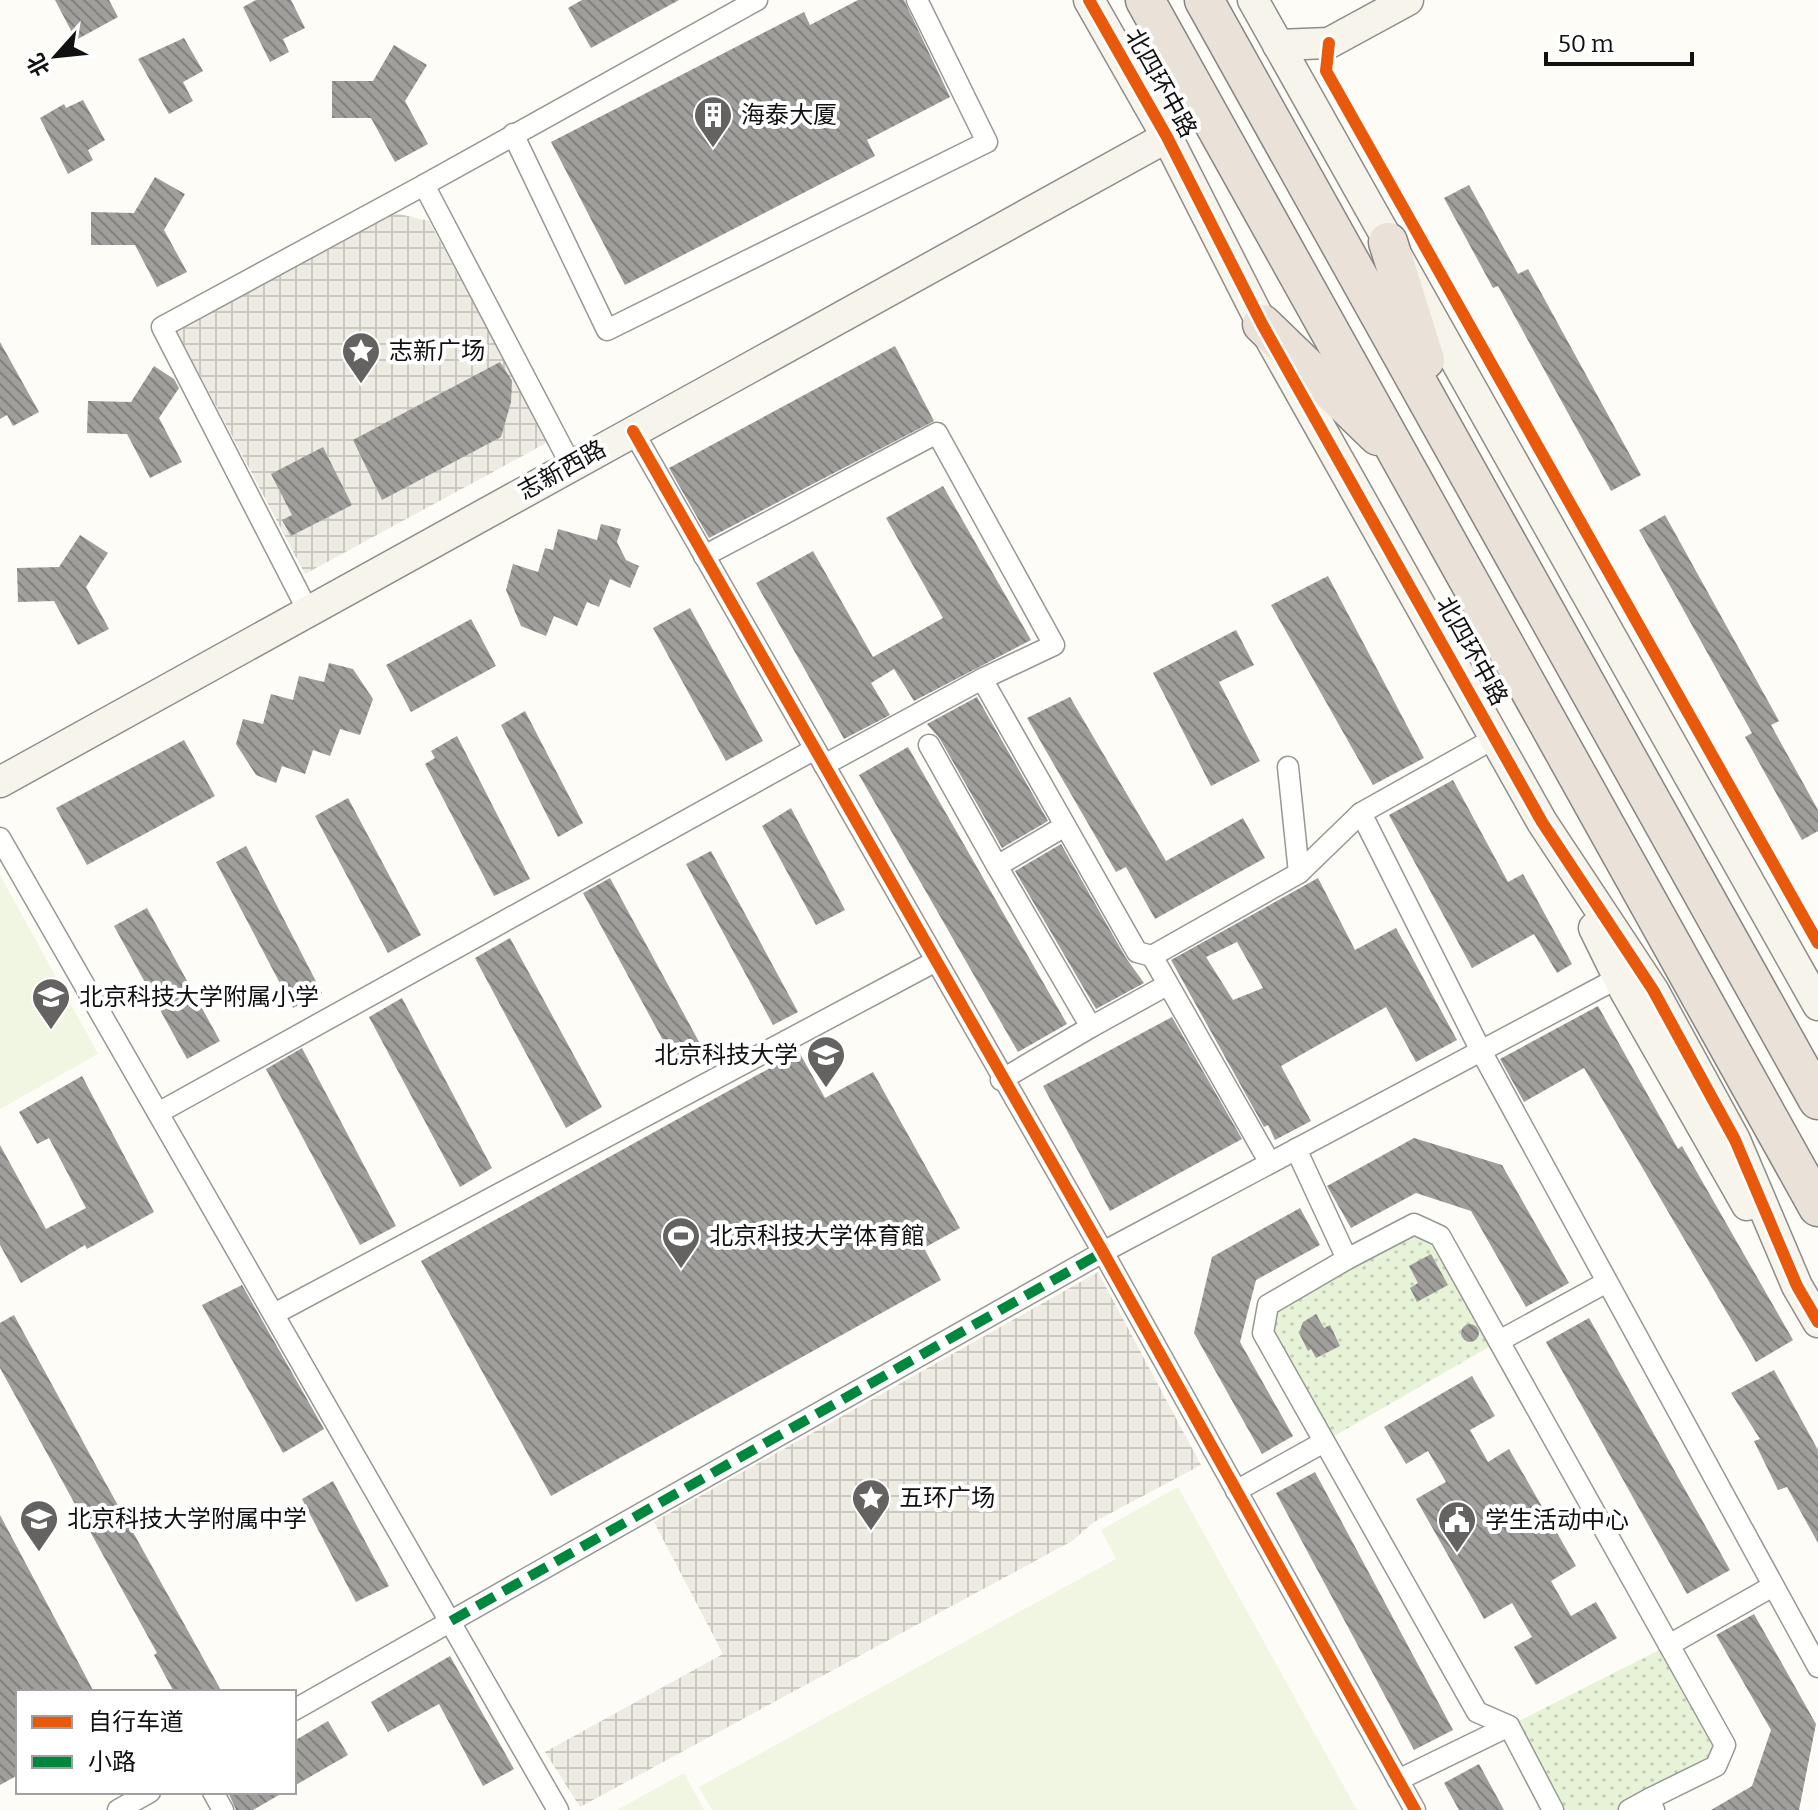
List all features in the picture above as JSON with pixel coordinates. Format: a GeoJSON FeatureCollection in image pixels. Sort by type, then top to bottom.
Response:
{"type":"FeatureCollection","features":[{"type":"Feature","properties":{"kind":"highway","name":"北四环中路"},"geometry":{"type":"LineString","coordinates":[[1145,0],[1408,466],[1818,1207]]}},
{"type":"Feature","properties":{"kind":"highway"},"geometry":{"type":"LineString","coordinates":[[1204,0],[1818,1100]]}},
{"type":"Feature","properties":{"kind":"highway"},"geometry":{"type":"LineString","coordinates":[[1388,242],[1448,435]]}},
{"type":"Feature","properties":{"kind":"highway"},"geometry":{"type":"LineString","coordinates":[[1262,324],[1408,466]]}},
{"type":"Feature","properties":{"kind":"street"},"geometry":{"type":"LineString","coordinates":[[308,611],[162,327],[757,0]]}},
{"type":"Feature","properties":{"kind":"street"},"geometry":{"type":"LineString","coordinates":[[513,134],[607,330],[987,142],[917,0]]}},
{"type":"Feature","properties":{"kind":"street","name":"北四环中路"},"geometry":{"type":"LineString","coordinates":[[1089,0],[1167,137],[1262,324],[1542,822],[1618,978],[1716,1156],[1818,1322]]}},
{"type":"Feature","properties":{"kind":"street"},"geometry":{"type":"LineString","coordinates":[[1253,0],[1818,1005]]}},
{"type":"Feature","properties":{"kind":"street"},"geometry":{"type":"LineString","coordinates":[[1278,45],[1329,43],[1408,0]]}},
{"type":"Feature","properties":{"kind":"street"},"geometry":{"type":"LineString","coordinates":[[1309,102],[1314,66],[1329,43]]}},
{"type":"Feature","properties":{"kind":"street","name":"志新西路"},"geometry":{"type":"LineString","coordinates":[[0,782],[1167,137]]}},
{"type":"Feature","properties":{"kind":"street"},"geometry":{"type":"LineString","coordinates":[[424,185],[571,465]]}},
{"type":"Feature","properties":{"kind":"street"},"geometry":{"type":"LineString","coordinates":[[633,431],[1001,1080],[1103,1252],[1415,1810]]}},
{"type":"Feature","properties":{"kind":"street"},"geometry":{"type":"LineString","coordinates":[[158,1113],[819,757],[1054,645],[937,433],[704,556]]}},
{"type":"Feature","properties":{"kind":"street"},"geometry":{"type":"LineString","coordinates":[[982,679],[1137,952],[1152,956],[1299,873],[1361,813],[1495,738]]}},
{"type":"Feature","properties":{"kind":"street"},"geometry":{"type":"LineString","coordinates":[[929,745],[1091,1027]]}},
{"type":"Feature","properties":{"kind":"street"},"geometry":{"type":"LineString","coordinates":[[1288,767],[1299,873]]}},
{"type":"Feature","properties":{"kind":"street"},"geometry":{"type":"LineString","coordinates":[[1361,813],[1481,1051],[1818,1667]]}},
{"type":"Feature","properties":{"kind":"street","name":"北四环中路"},"geometry":{"type":"LineString","coordinates":[[1542,822],[1653,990],[1735,1140],[1797,1286]]}},
{"type":"Feature","properties":{"kind":"street"},"geometry":{"type":"LineString","coordinates":[[997,866],[1065,826]]}},
{"type":"Feature","properties":{"kind":"street"},"geometry":{"type":"LineString","coordinates":[[0,838],[558,1810]]}},
{"type":"Feature","properties":{"kind":"street"},"geometry":{"type":"LineString","coordinates":[[1152,956],[1270,1163]]}},
{"type":"Feature","properties":{"kind":"street"},"geometry":{"type":"LineString","coordinates":[[274,1314],[936,961]]}},
{"type":"Feature","properties":{"kind":"street"},"geometry":{"type":"LineString","coordinates":[[296,1709],[1103,1252],[1618,978]]}},
{"type":"Feature","properties":{"kind":"street"},"geometry":{"type":"LineString","coordinates":[[1001,1080],[1167,985]]}},
{"type":"Feature","properties":{"kind":"street"},"geometry":{"type":"LineString","coordinates":[[1296,1149],[1347,1259]]}},
{"type":"Feature","properties":{"kind":"street"},"geometry":{"type":"LineString","coordinates":[[1553,1810],[1509,1726],[1477,1712],[1263,1333],[1268,1305],[1414,1224],[1440,1236],[1725,1745],[1716,1766],[1652,1805],[1629,1810]]}},
{"type":"Feature","properties":{"kind":"street"},"geometry":{"type":"LineString","coordinates":[[1499,1341],[1607,1282]]}},
{"type":"Feature","properties":{"kind":"street"},"geometry":{"type":"LineString","coordinates":[[1236,1491],[1324,1442]]}},
{"type":"Feature","properties":{"kind":"street"},"geometry":{"type":"LineString","coordinates":[[1669,1645],[1773,1586]]}},
{"type":"Feature","properties":{"kind":"street"},"geometry":{"type":"LineString","coordinates":[[1398,1780],[1509,1726]]}},
{"type":"Feature","properties":{"kind":"street"},"geometry":{"type":"LineString","coordinates":[[118,1810],[146,1794]]}},
{"type":"Feature","properties":{"kind":"green space"},"geometry":{"type":"Polygon","coordinates":[[[0,875],[98,1054],[0,1109],[0,875]]]}},
{"type":"Feature","properties":{"kind":"green space"},"geometry":{"type":"Polygon","coordinates":[[[1414,1224],[1440,1236],[1499,1341],[1324,1442],[1263,1333],[1268,1305],[1414,1224]]]}},
{"type":"Feature","properties":{"kind":"green space"},"geometry":{"type":"Polygon","coordinates":[[[1178,1487],[1357,1810],[712,1810],[699,1787],[1116,1559],[1101,1530],[1178,1487]]]}},
{"type":"Feature","properties":{"kind":"green space"},"geometry":{"type":"Polygon","coordinates":[[[1669,1645],[1725,1745],[1716,1766],[1631,1810],[1553,1810],[1509,1726],[1669,1645]]]}},
{"type":"Feature","properties":{"kind":"green space"},"geometry":{"type":"Polygon","coordinates":[[[684,1773],[704,1810],[617,1810],[684,1773]]]}},
{"type":"Feature","properties":{"kind":"shaded area","name":"志新广场"},"geometry":{"type":"Polygon","coordinates":[[[395,213],[429,221],[548,442],[305,574],[175,328],[395,213]]]}},
{"type":"Feature","properties":{"kind":"shaded area","name":"五环广场"},"geometry":{"type":"Polygon","coordinates":[[[1098,1272],[1201,1465],[1094,1522],[1072,1541],[580,1807],[545,1752],[723,1654],[654,1522],[1098,1272]]]}},
{"type":"Feature","properties":{"kind":"building"},"geometry":{"type":"Polygon","coordinates":[[[55,0],[109,0],[118,17],[76,40],[55,0]]]}},
{"type":"Feature","properties":{"kind":"building"},"geometry":{"type":"Polygon","coordinates":[[[256,0],[291,0],[305,28],[283,39],[289,52],[270,62],[243,7],[256,0]]]}},
{"type":"Feature","properties":{"kind":"building"},"geometry":{"type":"Polygon","coordinates":[[[582,0],[679,0],[591,48],[568,8],[582,0]]]}},
{"type":"Feature","properties":{"kind":"building","name":"海泰大厦"},"geometry":{"type":"Polygon","coordinates":[[[858,0],[904,0],[950,97],[867,140],[875,156],[625,285],[551,142],[804,12],[810,25],[858,0]]]}},
{"type":"Feature","properties":{"kind":"building"},"geometry":{"type":"Polygon","coordinates":[[[184,38],[203,71],[183,82],[193,101],[169,114],[138,59],[184,38]]]}},
{"type":"Feature","properties":{"kind":"building"},"geometry":{"type":"Polygon","coordinates":[[[394,45],[427,65],[405,101],[428,144],[395,162],[371,118],[332,118],[332,81],[373,81],[394,45]]]}},
{"type":"Feature","properties":{"kind":"building"},"geometry":{"type":"Polygon","coordinates":[[[83,100],[105,140],[88,150],[93,160],[68,174],[40,118],[64,104],[66,108],[83,100]]]}},
{"type":"Feature","properties":{"kind":"building"},"geometry":{"type":"Polygon","coordinates":[[[155,177],[185,194],[164,230],[187,272],[157,287],[135,245],[91,245],[91,212],[134,213],[155,177]]]}},
{"type":"Feature","properties":{"kind":"building"},"geometry":{"type":"Polygon","coordinates":[[[1469,185],[1518,274],[1528,269],[1641,475],[1611,491],[1498,286],[1493,288],[1444,198],[1469,185]]]}},
{"type":"Feature","properties":{"kind":"building"},"geometry":{"type":"Polygon","coordinates":[[[0,342],[39,412],[13,426],[7,415],[0,419],[0,342]]]}},
{"type":"Feature","properties":{"kind":"building"},"geometry":{"type":"Polygon","coordinates":[[[895,346],[934,421],[709,538],[669,468],[895,346]]]}},
{"type":"Feature","properties":{"kind":"building"},"geometry":{"type":"Polygon","coordinates":[[[500,362],[512,381],[511,402],[501,437],[382,500],[353,440],[500,362]]]}},
{"type":"Feature","properties":{"kind":"building"},"geometry":{"type":"Polygon","coordinates":[[[154,366],[174,379],[179,388],[159,418],[182,462],[150,478],[127,434],[87,433],[88,401],[131,402],[154,366]]]}},
{"type":"Feature","properties":{"kind":"building"},"geometry":{"type":"Polygon","coordinates":[[[323,447],[352,505],[291,536],[282,520],[292,515],[271,474],[323,447]]]}},
{"type":"Feature","properties":{"kind":"building"},"geometry":{"type":"Polygon","coordinates":[[[943,486],[1031,640],[914,701],[894,669],[871,683],[890,715],[844,739],[756,583],[813,551],[873,657],[943,618],[886,518],[943,486]]]}},
{"type":"Feature","properties":{"kind":"building"},"geometry":{"type":"Polygon","coordinates":[[[1665,515],[1779,721],[1771,725],[1818,810],[1818,831],[1802,840],[1745,737],[1752,733],[1639,530],[1665,515]]]}},
{"type":"Feature","properties":{"kind":"building"},"geometry":{"type":"Polygon","coordinates":[[[601,524],[621,529],[617,542],[626,560],[639,566],[630,588],[610,579],[599,607],[587,602],[577,626],[554,616],[546,636],[521,626],[506,590],[513,564],[538,572],[545,548],[553,550],[558,529],[597,540],[601,524]]]}},
{"type":"Feature","properties":{"kind":"building"},"geometry":{"type":"Polygon","coordinates":[[[80,535],[108,553],[86,587],[109,629],[78,645],[54,601],[18,602],[17,568],[59,567],[80,535]]]}},
{"type":"Feature","properties":{"kind":"building"},"geometry":{"type":"Polygon","coordinates":[[[1328,576],[1424,758],[1373,785],[1271,605],[1328,576]]]}},
{"type":"Feature","properties":{"kind":"building"},"geometry":{"type":"Polygon","coordinates":[[[690,608],[763,741],[726,761],[653,628],[690,608]]]}},
{"type":"Feature","properties":{"kind":"building"},"geometry":{"type":"Polygon","coordinates":[[[471,619],[496,666],[411,712],[386,665],[471,619]]]}},
{"type":"Feature","properties":{"kind":"building"},"geometry":{"type":"Polygon","coordinates":[[[1236,630],[1254,665],[1219,682],[1260,761],[1211,786],[1153,673],[1236,630]]]}},
{"type":"Feature","properties":{"kind":"building"},"geometry":{"type":"Polygon","coordinates":[[[329,663],[353,669],[373,699],[360,735],[340,729],[330,756],[313,750],[305,774],[282,766],[276,783],[256,775],[236,744],[243,719],[263,724],[271,694],[293,700],[299,676],[324,682],[329,663]]]}},
{"type":"Feature","properties":{"kind":"building"},"geometry":{"type":"Polygon","coordinates":[[[977,697],[1048,821],[1002,848],[940,739],[927,724],[977,697]]]}},
{"type":"Feature","properties":{"kind":"building"},"geometry":{"type":"Polygon","coordinates":[[[1070,697],[1166,861],[1243,818],[1265,858],[1155,919],[1126,867],[1116,872],[1027,718],[1070,697]]]}},
{"type":"Feature","properties":{"kind":"building"},"geometry":{"type":"Polygon","coordinates":[[[525,711],[583,823],[558,837],[501,725],[525,711]]]}},
{"type":"Feature","properties":{"kind":"building"},"geometry":{"type":"Polygon","coordinates":[[[457,736],[530,879],[494,896],[425,764],[435,758],[431,751],[457,736]]]}},
{"type":"Feature","properties":{"kind":"building"},"geometry":{"type":"Polygon","coordinates":[[[184,740],[215,796],[87,865],[56,808],[184,740]]]}},
{"type":"Feature","properties":{"kind":"building"},"geometry":{"type":"Polygon","coordinates":[[[908,747],[1067,1024],[1018,1052],[859,775],[908,747]]]}},
{"type":"Feature","properties":{"kind":"building"},"geometry":{"type":"Polygon","coordinates":[[[1453,780],[1508,882],[1523,874],[1572,964],[1557,973],[1534,934],[1472,968],[1389,815],[1453,780]]]}},
{"type":"Feature","properties":{"kind":"building"},"geometry":{"type":"Polygon","coordinates":[[[348,798],[421,935],[388,953],[315,816],[348,798]]]}},
{"type":"Feature","properties":{"kind":"building"},"geometry":{"type":"Polygon","coordinates":[[[791,808],[845,910],[816,925],[762,826],[791,808]]]}},
{"type":"Feature","properties":{"kind":"building"},"geometry":{"type":"Polygon","coordinates":[[[1061,844],[1126,958],[1144,983],[1096,1009],[1015,871],[1061,844]]]}},
{"type":"Feature","properties":{"kind":"building"},"geometry":{"type":"Polygon","coordinates":[[[246,846],[322,993],[293,1008],[216,862],[246,846]]]}},
{"type":"Feature","properties":{"kind":"building"},"geometry":{"type":"Polygon","coordinates":[[[711,851],[798,1012],[773,1025],[686,864],[711,851]]]}},
{"type":"Feature","properties":{"kind":"building"},"geometry":{"type":"Polygon","coordinates":[[[610,878],[704,1051],[677,1066],[583,893],[610,878]]]}},
{"type":"Feature","properties":{"kind":"building"},"geometry":{"type":"Polygon","coordinates":[[[1318,878],[1355,950],[1396,928],[1457,1040],[1416,1062],[1386,1007],[1281,1066],[1311,1121],[1275,1140],[1268,1125],[1264,1127],[1171,960],[1318,878]],[[1237,942],[1206,957],[1233,1000],[1263,988],[1237,942]]]}},
{"type":"Feature","properties":{"kind":"building"},"geometry":{"type":"Polygon","coordinates":[[[147,908],[220,1041],[187,1059],[114,926],[147,908]]]}},
{"type":"Feature","properties":{"kind":"building"},"geometry":{"type":"Polygon","coordinates":[[[510,938],[602,1107],[566,1128],[475,958],[510,938]]]}},
{"type":"Feature","properties":{"kind":"building"},"geometry":{"type":"Polygon","coordinates":[[[402,998],[492,1168],[460,1187],[369,1017],[402,998]]]}},
{"type":"Feature","properties":{"kind":"building"},"geometry":{"type":"Polygon","coordinates":[[[1598,1006],[1678,1149],[1682,1146],[1793,1340],[1756,1362],[1584,1068],[1524,1102],[1500,1059],[1598,1006]]]}},
{"type":"Feature","properties":{"kind":"building"},"geometry":{"type":"Polygon","coordinates":[[[1172,1017],[1242,1139],[1110,1211],[1043,1086],[1172,1017]]]}},
{"type":"Feature","properties":{"kind":"building"},"geometry":{"type":"Polygon","coordinates":[[[302,1048],[396,1226],[360,1245],[266,1069],[302,1048]]]}},
{"type":"Feature","properties":{"kind":"building","name":"北京科技大学体育館"},"geometry":{"type":"Polygon","coordinates":[[[799,1052],[825,1098],[873,1072],[960,1228],[924,1248],[941,1280],[551,1496],[421,1261],[799,1052]]]}},
{"type":"Feature","properties":{"kind":"building"},"geometry":{"type":"Polygon","coordinates":[[[82,1076],[154,1212],[87,1249],[85,1245],[21,1283],[0,1245],[0,1145],[46,1229],[86,1208],[49,1138],[37,1144],[19,1112],[82,1076]]]}},
{"type":"Feature","properties":{"kind":"building"},"geometry":{"type":"Polygon","coordinates":[[[1414,1138],[1502,1165],[1569,1283],[1526,1307],[1471,1211],[1416,1193],[1351,1228],[1327,1186],[1414,1138]]]}},
{"type":"Feature","properties":{"kind":"building"},"geometry":{"type":"Polygon","coordinates":[[[1300,1208],[1320,1245],[1256,1280],[1240,1342],[1293,1436],[1262,1454],[1194,1333],[1212,1257],[1300,1208]]]}},
{"type":"Feature","properties":{"kind":"building"},"geometry":{"type":"Polygon","coordinates":[[[1431,1254],[1448,1285],[1417,1302],[1410,1288],[1418,1283],[1409,1266],[1431,1254]]]}},
{"type":"Feature","properties":{"kind":"building"},"geometry":{"type":"Polygon","coordinates":[[[242,1285],[324,1429],[283,1453],[202,1305],[242,1285]]]}},
{"type":"Feature","properties":{"kind":"building"},"geometry":{"type":"Polygon","coordinates":[[[1316,1314],[1324,1328],[1330,1325],[1340,1346],[1316,1358],[1311,1349],[1308,1351],[1299,1333],[1303,1322],[1316,1314]]]}},
{"type":"Feature","properties":{"kind":"building"},"geometry":{"type":"Polygon","coordinates":[[[14,1315],[221,1690],[173,1690],[154,1655],[157,1653],[0,1368],[0,1323],[14,1315]]]}},
{"type":"Feature","properties":{"kind":"building"},"geometry":{"type":"Polygon","coordinates":[[[1589,1318],[1730,1570],[1687,1594],[1546,1342],[1589,1318]]]}},
{"type":"Feature","properties":{"kind":"building"},"geometry":{"type":"Polygon","coordinates":[[[1470,1324],[1479,1333],[1470,1342],[1461,1333],[1470,1324]]]}},
{"type":"Feature","properties":{"kind":"building"},"geometry":{"type":"Polygon","coordinates":[[[1774,1370],[1818,1450],[1818,1543],[1787,1487],[1778,1490],[1754,1441],[1760,1439],[1731,1393],[1774,1370]]]}},
{"type":"Feature","properties":{"kind":"building"},"geometry":{"type":"Polygon","coordinates":[[[1472,1376],[1495,1416],[1470,1430],[1488,1462],[1509,1449],[1576,1566],[1551,1581],[1571,1616],[1596,1602],[1617,1638],[1536,1685],[1514,1647],[1532,1637],[1512,1603],[1484,1619],[1416,1499],[1446,1482],[1428,1451],[1406,1464],[1384,1427],[1472,1376]]]}},
{"type":"Feature","properties":{"kind":"building"},"geometry":{"type":"Polygon","coordinates":[[[1315,1472],[1453,1730],[1414,1750],[1276,1493],[1315,1472]]]}},
{"type":"Feature","properties":{"kind":"building"},"geometry":{"type":"Polygon","coordinates":[[[333,1481],[389,1586],[356,1602],[302,1499],[333,1481]]]}},
{"type":"Feature","properties":{"kind":"building","name":"北京科技大学附属中学"},"geometry":{"type":"Polygon","coordinates":[[[0,1515],[93,1690],[16,1690],[16,1776],[0,1785],[0,1515]]]}},
{"type":"Feature","properties":{"kind":"building"},"geometry":{"type":"Polygon","coordinates":[[[1754,1614],[1816,1724],[1799,1810],[1711,1810],[1752,1786],[1771,1730],[1716,1635],[1754,1614]]]}},
{"type":"Feature","properties":{"kind":"building"},"geometry":{"type":"Polygon","coordinates":[[[450,1656],[514,1769],[483,1786],[439,1704],[388,1732],[371,1702],[450,1656]]]}},
{"type":"Feature","properties":{"kind":"building"},"geometry":{"type":"Polygon","coordinates":[[[328,1721],[348,1755],[296,1785],[296,1740],[328,1721]]]}},
{"type":"Feature","properties":{"kind":"building"},"geometry":{"type":"Polygon","coordinates":[[[1479,1764],[1504,1810],[1459,1810],[1444,1783],[1479,1764]]]}},
{"type":"Feature","properties":{"kind":"building"},"geometry":{"type":"Polygon","coordinates":[[[229,1794],[281,1794],[253,1810],[236,1810],[229,1794]]]}},
{"type":"Feature","properties":{"kind":"marked path"},"geometry":{"type":"LineString","coordinates":[[451,1621],[1103,1252]]}},
{"type":"Feature","properties":{"kind":"cycle path"},"geometry":{"type":"LineString","coordinates":[[1089,0],[1167,137],[1262,324],[1542,822],[1653,990],[1735,1140],[1797,1286],[1818,1322]]}},
{"type":"Feature","properties":{"kind":"cycle path"},"geometry":{"type":"LineString","coordinates":[[1329,43],[1326,71],[1818,943]]}},
{"type":"Feature","properties":{"kind":"cycle path"},"geometry":{"type":"LineString","coordinates":[[633,431],[1103,1252],[1415,1810]]}},
{"type":"Feature","properties":{"kind":"place","name":"海泰大厦"},"geometry":{"type":"Point","coordinates":[713,149]}},
{"type":"Feature","properties":{"kind":"place","name":"志新广场"},"geometry":{"type":"Point","coordinates":[361,385]}},
{"type":"Feature","properties":{"kind":"place","name":"北京科技大学附属小学"},"geometry":{"type":"Point","coordinates":[51,1031]}},
{"type":"Feature","properties":{"kind":"place","name":"北京科技大学"},"geometry":{"type":"Point","coordinates":[826,1089]}},
{"type":"Feature","properties":{"kind":"place","name":"北京科技大学体育館"},"geometry":{"type":"Point","coordinates":[681,1270]}},
{"type":"Feature","properties":{"kind":"place","name":"五环广场"},"geometry":{"type":"Point","coordinates":[871,1532]}},
{"type":"Feature","properties":{"kind":"place","name":"北京科技大学附属中学"},"geometry":{"type":"Point","coordinates":[39,1553]}},
{"type":"Feature","properties":{"kind":"place","name":"学生活动中心"},"geometry":{"type":"Point","coordinates":[1457,1554]}}]}
